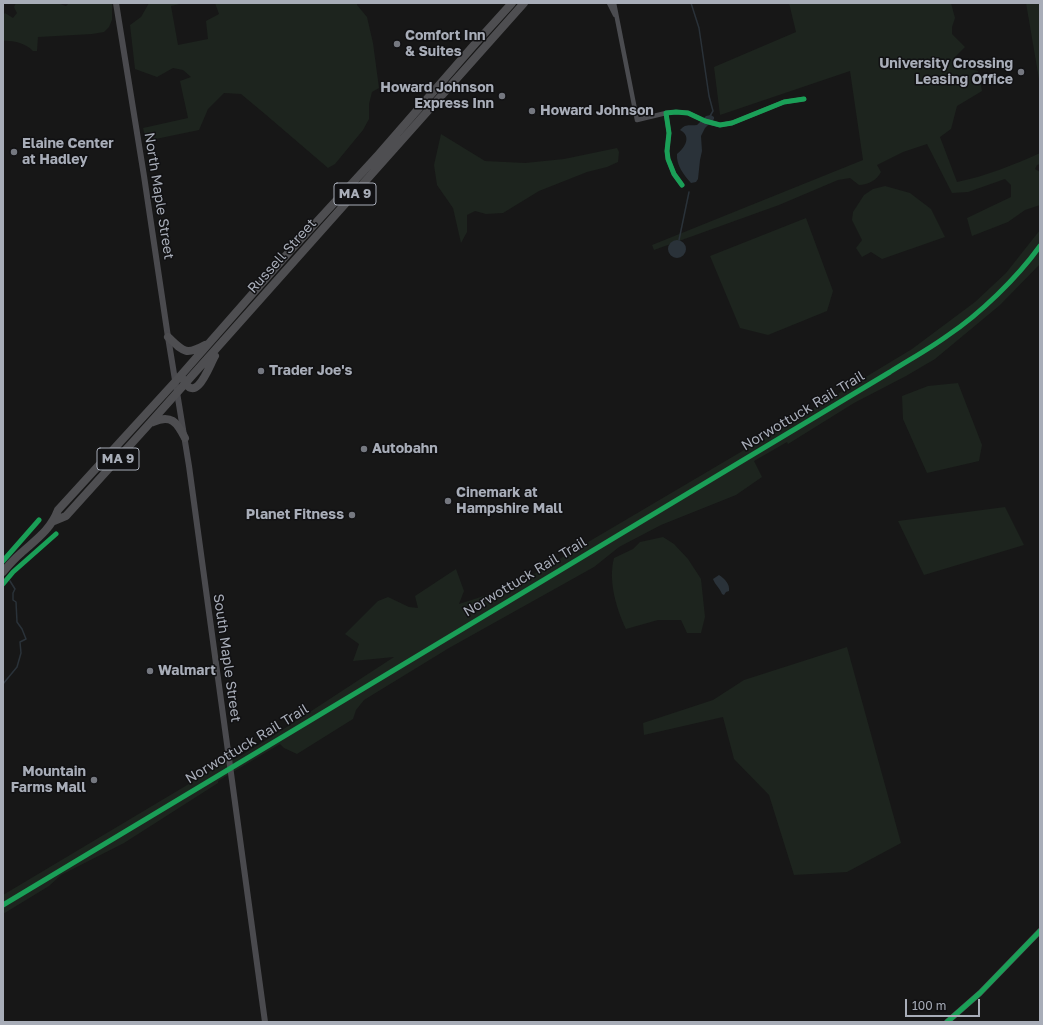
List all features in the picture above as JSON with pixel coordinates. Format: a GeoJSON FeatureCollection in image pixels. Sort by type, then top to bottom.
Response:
{"type":"FeatureCollection","features":[{"type":"Feature","properties":{"kind":"highway","name":"Russell Street"},"geometry":{"type":"LineString","coordinates":[[3,572],[54,521],[58,510],[211,342],[302,237],[379,154],[474,44],[512,3]]}},
{"type":"Feature","properties":{"kind":"highway","name":"Russell Street"},"geometry":{"type":"LineString","coordinates":[[54,521],[66,516],[524,3]]}},
{"type":"Feature","properties":{"kind":"highway"},"geometry":{"type":"LineString","coordinates":[[168,337],[182,349],[190,352],[211,342]]}},
{"type":"Feature","properties":{"kind":"highway"},"geometry":{"type":"LineString","coordinates":[[182,374],[185,384]]}},
{"type":"Feature","properties":{"kind":"highway"},"geometry":{"type":"LineString","coordinates":[[150,423],[161,418],[171,419],[180,428],[185,438]]}},
{"type":"Feature","properties":{"kind":"main road","name":"North Maple Street"},"geometry":{"type":"LineString","coordinates":[[116,3],[177,392]]}},
{"type":"Feature","properties":{"kind":"main road","name":"South Maple Street"},"geometry":{"type":"LineString","coordinates":[[177,392],[185,438],[265,1022]]}},
{"type":"Feature","properties":{"kind":"main road"},"geometry":{"type":"LineString","coordinates":[[947,1022],[980,993],[1040,931]]}},
{"type":"Feature","properties":{"kind":"street"},"geometry":{"type":"LineString","coordinates":[[609,3],[619,28]]}},
{"type":"Feature","properties":{"kind":"street"},"geometry":{"type":"LineString","coordinates":[[614,3],[637,120],[666,113],[683,112],[713,124],[720,125],[732,123],[784,102],[804,99]]}},
{"type":"Feature","properties":{"kind":"street"},"geometry":{"type":"LineString","coordinates":[[666,113],[669,133],[667,156],[674,174],[682,185]]}},
{"type":"Feature","properties":{"kind":"shaded area"},"geometry":{"type":"Polygon","coordinates":[[[16,3],[57,3],[66,6],[69,3],[112,3],[112,20],[109,27],[104,32],[38,37],[37,51],[33,51],[20,43],[3,41],[3,15],[5,13],[13,18],[17,13],[14,7],[16,3]]]}},
{"type":"Feature","properties":{"kind":"shaded area"},"geometry":{"type":"Polygon","coordinates":[[[149,3],[184,3],[171,6],[178,45],[208,39],[206,21],[219,14],[215,3],[357,3],[367,17],[373,43],[379,88],[372,92],[369,104],[369,119],[363,130],[335,164],[328,168],[241,94],[224,93],[208,109],[199,130],[146,141],[143,128],[188,118],[180,81],[191,77],[183,70],[173,68],[157,77],[135,69],[130,25],[141,17],[149,3]]]}},
{"type":"Feature","properties":{"kind":"shaded area"},"geometry":{"type":"Polygon","coordinates":[[[789,3],[951,3],[955,18],[952,27],[952,34],[965,47],[954,58],[955,65],[978,71],[982,91],[957,106],[951,129],[940,137],[957,182],[1000,170],[1040,153],[1040,164],[1037,165],[1035,169],[1040,172],[1040,205],[1025,210],[1008,222],[972,236],[967,218],[1011,197],[1011,185],[1005,179],[968,192],[952,193],[927,144],[903,152],[877,165],[881,172],[875,180],[869,183],[859,185],[850,178],[838,180],[779,205],[654,250],[652,245],[863,160],[850,71],[720,115],[714,67],[796,32],[789,3]]]}},
{"type":"Feature","properties":{"kind":"shaded area"},"geometry":{"type":"Polygon","coordinates":[[[1026,3],[1040,3],[1040,85],[1026,3]]]}},
{"type":"Feature","properties":{"kind":"shaded area"},"geometry":{"type":"Polygon","coordinates":[[[711,115],[714,119],[705,128],[701,136],[702,151],[698,179],[696,182],[691,183],[679,166],[677,158],[677,154],[683,149],[686,142],[686,135],[680,130],[686,126],[697,125],[706,116],[711,115]]]}},
{"type":"Feature","properties":{"kind":"shaded area"},"geometry":{"type":"Polygon","coordinates":[[[441,134],[485,161],[525,163],[564,159],[617,148],[619,152],[618,162],[607,167],[587,172],[539,191],[503,213],[486,214],[475,211],[467,215],[467,232],[461,243],[453,208],[437,185],[434,165],[441,134]]]}},
{"type":"Feature","properties":{"kind":"shaded area"},"geometry":{"type":"Polygon","coordinates":[[[885,186],[910,193],[931,209],[945,237],[882,259],[871,252],[862,257],[856,248],[862,240],[852,220],[853,212],[864,195],[873,189],[885,186]]]}},
{"type":"Feature","properties":{"kind":"shaded area"},"geometry":{"type":"Polygon","coordinates":[[[806,218],[833,291],[827,311],[768,335],[740,328],[710,256],[806,218]]]}},
{"type":"Feature","properties":{"kind":"shaded area"},"geometry":{"type":"Polygon","coordinates":[[[1040,230],[1040,264],[1000,305],[935,359],[854,403],[788,444],[787,442],[754,461],[762,477],[736,495],[661,525],[619,547],[594,567],[449,648],[364,700],[356,710],[353,719],[297,754],[284,748],[280,744],[218,781],[218,783],[124,843],[61,875],[49,886],[3,914],[3,895],[224,763],[237,758],[394,657],[353,661],[359,644],[345,634],[378,601],[388,597],[409,607],[418,608],[415,596],[456,569],[464,591],[459,604],[512,587],[912,349],[975,302],[1006,273],[1040,230]]]}},
{"type":"Feature","properties":{"kind":"shaded area"},"geometry":{"type":"Polygon","coordinates":[[[677,240],[683,243],[686,249],[683,255],[677,258],[671,255],[668,249],[671,243],[677,240]]]}},
{"type":"Feature","properties":{"kind":"shaded area"},"geometry":{"type":"Polygon","coordinates":[[[958,383],[982,445],[979,461],[927,473],[903,419],[902,396],[928,386],[958,383]]]}},
{"type":"Feature","properties":{"kind":"shaded area"},"geometry":{"type":"Polygon","coordinates":[[[1005,507],[1024,545],[924,575],[898,521],[1005,507]]]}},
{"type":"Feature","properties":{"kind":"shaded area"},"geometry":{"type":"Polygon","coordinates":[[[663,537],[674,544],[688,559],[701,579],[705,617],[701,633],[687,633],[681,620],[658,620],[626,629],[622,621],[614,594],[612,567],[614,558],[633,549],[640,542],[663,537]]]}},
{"type":"Feature","properties":{"kind":"shaded area"},"geometry":{"type":"Polygon","coordinates":[[[719,575],[729,586],[729,591],[724,595],[713,579],[719,575]]]}},
{"type":"Feature","properties":{"kind":"shaded area"},"geometry":{"type":"Polygon","coordinates":[[[847,647],[901,843],[847,872],[794,875],[769,795],[734,759],[723,717],[644,735],[643,723],[713,700],[744,680],[847,647]]]}},
{"type":"Feature","properties":{"kind":"waterway"},"geometry":{"type":"LineString","coordinates":[[691,3],[699,28],[709,96],[713,111],[710,116]]}},
{"type":"Feature","properties":{"kind":"waterway"},"geometry":{"type":"LineString","coordinates":[[679,240],[689,192]]}},
{"type":"Feature","properties":{"kind":"waterway"},"geometry":{"type":"LineString","coordinates":[[3,684],[17,667],[21,653],[20,642],[26,639],[17,622],[16,602],[13,600],[13,593],[15,589],[10,581]]}},
{"type":"Feature","properties":{"kind":"cycle path"},"geometry":{"type":"LineString","coordinates":[[682,185],[674,174],[668,159],[667,151],[669,133],[666,113],[688,113],[705,121],[720,125],[732,123],[784,102],[804,99]]}},
{"type":"Feature","properties":{"kind":"cycle path","name":"Norwottuck Rail Trail"},"geometry":{"type":"LineString","coordinates":[[3,905],[926,350],[960,327],[985,306],[1009,283],[1040,246]]}},
{"type":"Feature","properties":{"kind":"cycle path"},"geometry":{"type":"LineString","coordinates":[[3,561],[39,520]]}},
{"type":"Feature","properties":{"kind":"cycle path"},"geometry":{"type":"LineString","coordinates":[[3,584],[13,572],[56,534]]}},
{"type":"Feature","properties":{"kind":"cycle path"},"geometry":{"type":"LineString","coordinates":[[947,1022],[980,993],[1040,931]]}},
{"type":"Feature","properties":{"kind":"place","name":"Comfort Inn & Suites"},"geometry":{"type":"Point","coordinates":[397,44]}},
{"type":"Feature","properties":{"kind":"place","name":"University Crossing Leasing Office"},"geometry":{"type":"Point","coordinates":[1021,72]}},
{"type":"Feature","properties":{"kind":"place","name":"Howard Johnson Express Inn"},"geometry":{"type":"Point","coordinates":[502,96]}},
{"type":"Feature","properties":{"kind":"place","name":"Howard Johnson"},"geometry":{"type":"Point","coordinates":[532,111]}},
{"type":"Feature","properties":{"kind":"place","name":"Elaine Center at Hadley"},"geometry":{"type":"Point","coordinates":[14,152]}},
{"type":"Feature","properties":{"kind":"place","name":"Trader Joe's"},"geometry":{"type":"Point","coordinates":[261,371]}},
{"type":"Feature","properties":{"kind":"place","name":"Autobahn"},"geometry":{"type":"Point","coordinates":[364,449]}},
{"type":"Feature","properties":{"kind":"place","name":"Cinemark at Hampshire Mall"},"geometry":{"type":"Point","coordinates":[448,501]}},
{"type":"Feature","properties":{"kind":"place","name":"Planet Fitness"},"geometry":{"type":"Point","coordinates":[352,515]}},
{"type":"Feature","properties":{"kind":"place","name":"Walmart"},"geometry":{"type":"Point","coordinates":[150,671]}},
{"type":"Feature","properties":{"kind":"place","name":"Mountain Farms Mall"},"geometry":{"type":"Point","coordinates":[94,780]}}]}
